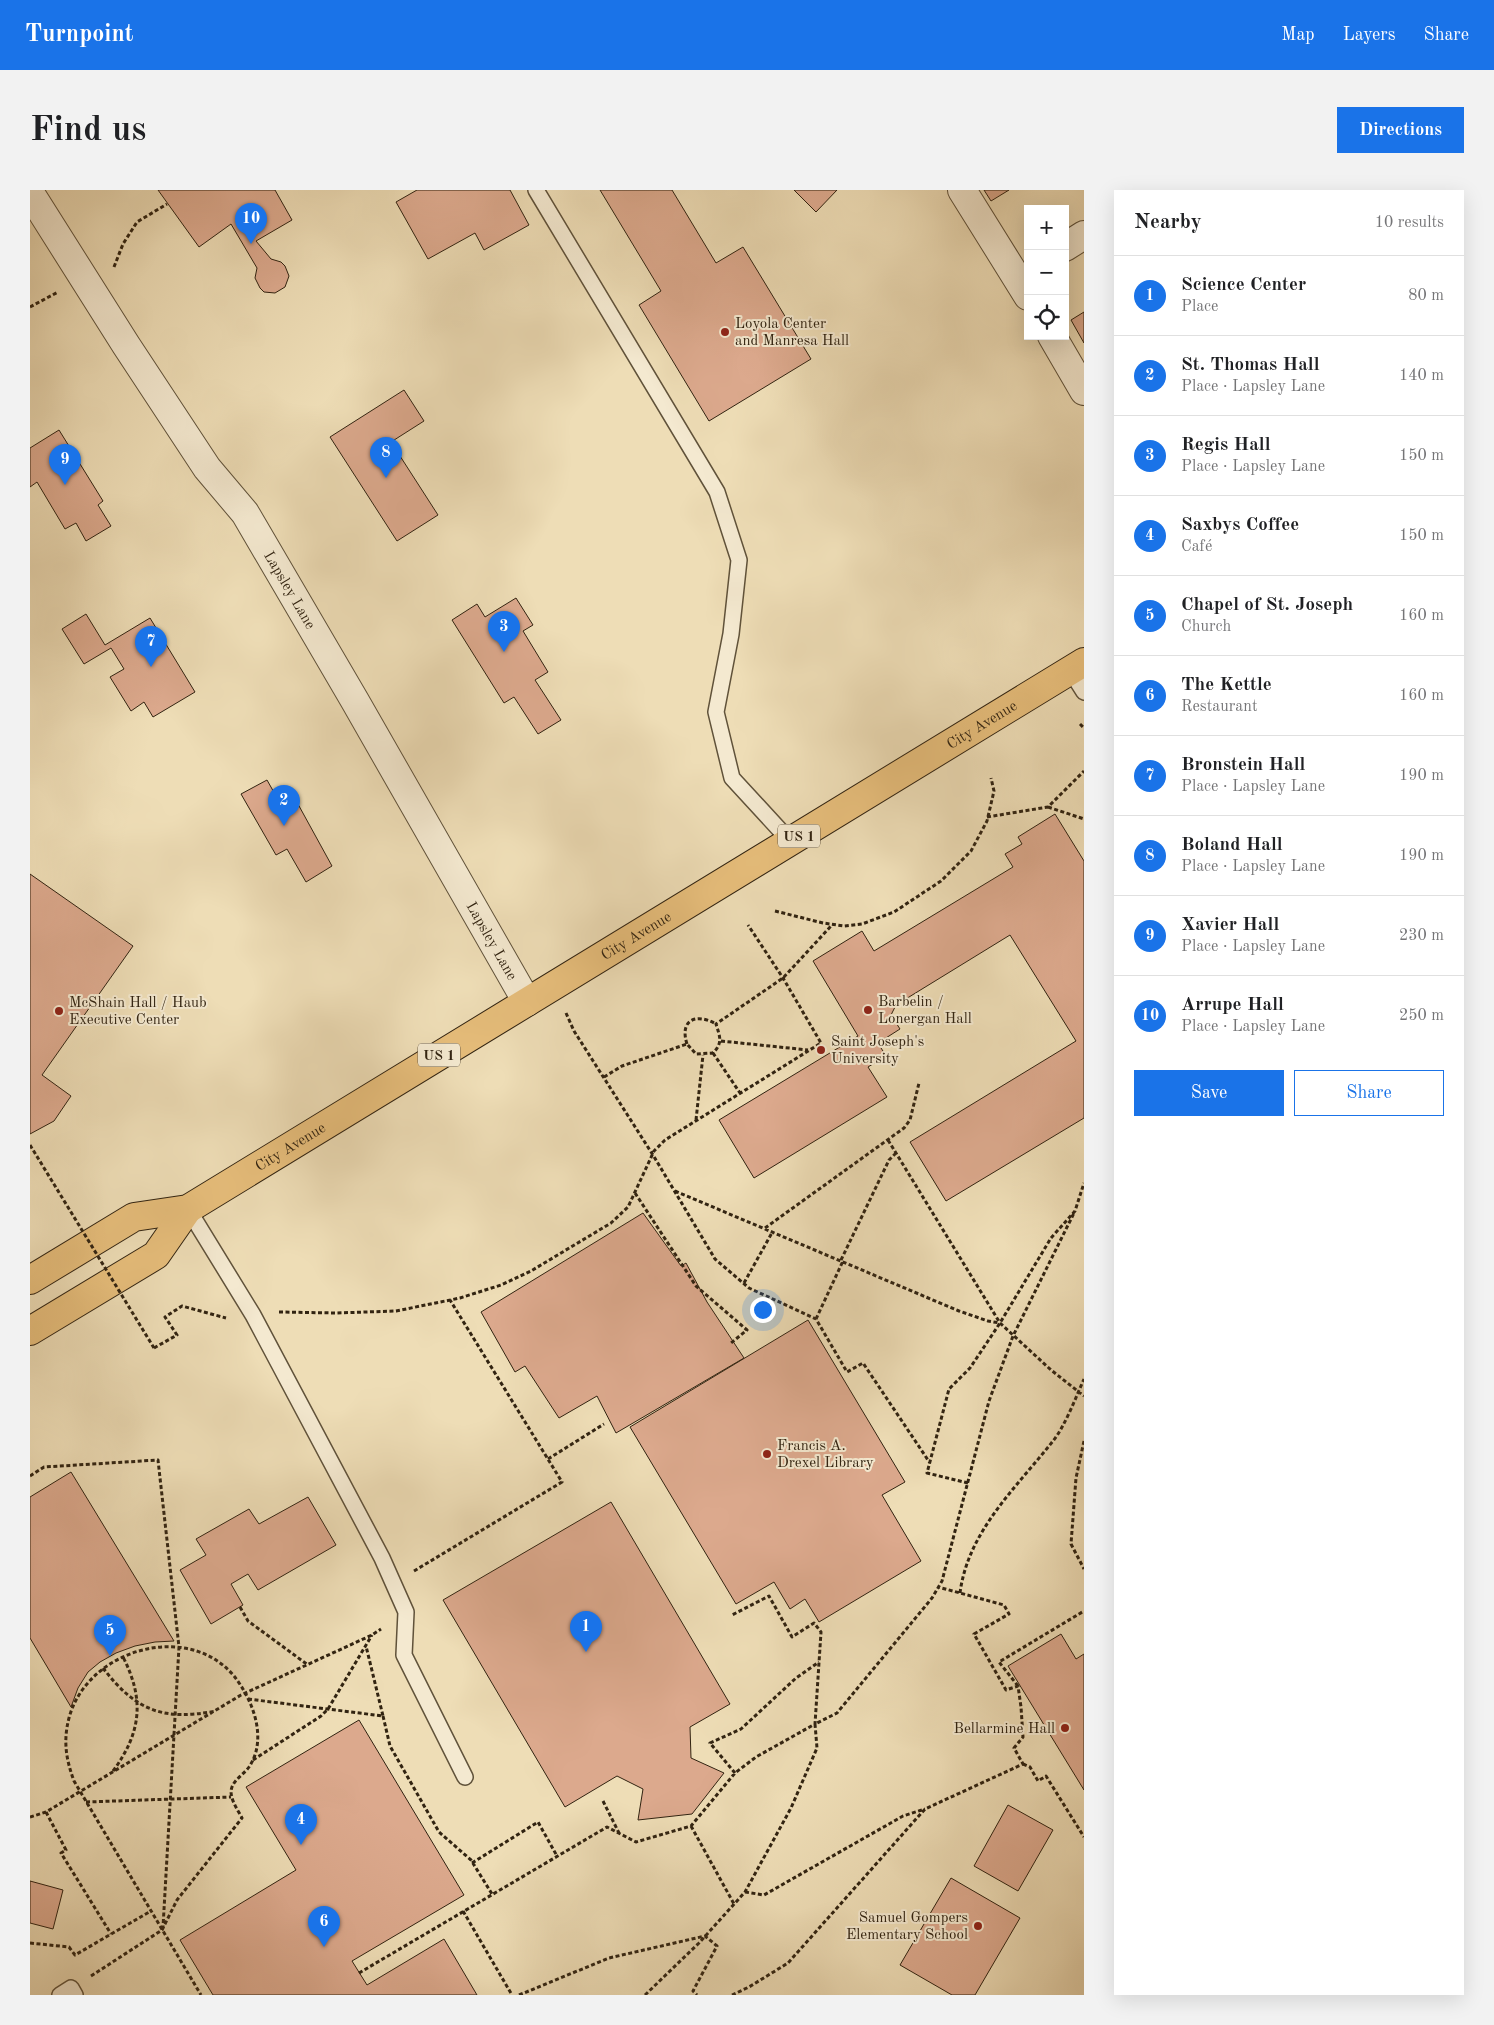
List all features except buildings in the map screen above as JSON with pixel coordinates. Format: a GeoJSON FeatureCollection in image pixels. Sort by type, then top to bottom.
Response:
{"type":"FeatureCollection","features":[{"type":"Feature","properties":{"kind":"highway","name":"City Avenue"},"geometry":{"type":"LineString","coordinates":[[30,1280],[134,1217],[188,1209],[790,841],[1079,675]]}},
{"type":"Feature","properties":{"kind":"highway","name":"City Avenue"},"geometry":{"type":"LineString","coordinates":[[30,1331],[156,1255],[188,1209]]}},
{"type":"Feature","properties":{"kind":"street"},"geometry":{"type":"LineString","coordinates":[[962,190],[1024,281]]}},
{"type":"Feature","properties":{"kind":"street","name":"Lapsley Lane"},"geometry":{"type":"LineString","coordinates":[[30,193],[207,468],[245,514],[356,701],[527,1002]]}},
{"type":"Feature","properties":{"kind":"street"},"geometry":{"type":"LineString","coordinates":[[1069,244],[1084,235]]}},
{"type":"Feature","properties":{"kind":"street"},"geometry":{"type":"LineString","coordinates":[[1054,340],[1084,391]]}},
{"type":"Feature","properties":{"kind":"lane"},"geometry":{"type":"LineString","coordinates":[[536,190],[717,492],[739,560],[731,634],[716,712],[732,778],[790,841]]}},
{"type":"Feature","properties":{"kind":"lane"},"geometry":{"type":"LineString","coordinates":[[188,1209],[253,1314],[382,1558],[406,1612],[404,1655],[465,1777]]}},
{"type":"Feature","properties":{"kind":"path"},"geometry":{"type":"LineString","coordinates":[[101,306],[123,244],[137,222],[167,204]]}},
{"type":"Feature","properties":{"kind":"path"},"geometry":{"type":"LineString","coordinates":[[1080,724],[1084,728]]}},
{"type":"Feature","properties":{"kind":"path"},"geometry":{"type":"LineString","coordinates":[[1048,807],[1084,772]]}},
{"type":"Feature","properties":{"kind":"path"},"geometry":{"type":"LineString","coordinates":[[774,911],[832,925],[862,924],[894,912],[941,881],[971,851],[987,817],[994,791],[991,778]]}},
{"type":"Feature","properties":{"kind":"path"},"geometry":{"type":"LineString","coordinates":[[987,817],[1048,807],[1084,819]]}},
{"type":"Feature","properties":{"kind":"path"},"geometry":{"type":"LineString","coordinates":[[30,1146],[154,1348],[178,1335],[165,1317],[182,1306],[226,1318],[266,1311],[303,1314],[396,1311],[450,1300],[501,1284],[531,1271],[611,1223],[628,1207],[653,1155],[665,1140],[821,1043],[783,978],[748,925]]}},
{"type":"Feature","properties":{"kind":"path"},"geometry":{"type":"LineString","coordinates":[[716,1024],[783,978],[832,925]]}},
{"type":"Feature","properties":{"kind":"path"},"geometry":{"type":"LineString","coordinates":[[554,985],[574,1031],[653,1155],[716,1259],[750,1288],[816,1319],[847,1372],[863,1363],[930,1463]]}},
{"type":"Feature","properties":{"kind":"path"},"geometry":{"type":"LineString","coordinates":[[694,1019],[704,1019],[716,1024],[721,1041],[719,1047],[713,1053],[696,1054],[687,1044],[684,1031],[689,1022],[694,1019]]}},
{"type":"Feature","properties":{"kind":"path"},"geometry":{"type":"LineString","coordinates":[[721,1041],[808,1050]]}},
{"type":"Feature","properties":{"kind":"path"},"geometry":{"type":"LineString","coordinates":[[604,1077],[622,1066],[639,1059],[687,1044]]}},
{"type":"Feature","properties":{"kind":"path"},"geometry":{"type":"LineString","coordinates":[[713,1053],[740,1093]]}},
{"type":"Feature","properties":{"kind":"path"},"geometry":{"type":"LineString","coordinates":[[696,1120],[702,1055]]}},
{"type":"Feature","properties":{"kind":"path"},"geometry":{"type":"LineString","coordinates":[[765,1228],[904,1128],[910,1120],[919,1083]]}},
{"type":"Feature","properties":{"kind":"path"},"geometry":{"type":"LineString","coordinates":[[888,1140],[1000,1323],[1051,1370],[1084,1396]]}},
{"type":"Feature","properties":{"kind":"path"},"geometry":{"type":"LineString","coordinates":[[816,1319],[889,1160],[896,1152]]}},
{"type":"Feature","properties":{"kind":"path"},"geometry":{"type":"LineString","coordinates":[[359,1972],[608,1827],[636,1842],[691,1826],[735,1773],[756,1757],[837,1713],[932,1598],[938,1587],[989,1401],[1013,1336],[1075,1211],[1084,1183]]}},
{"type":"Feature","properties":{"kind":"path"},"geometry":{"type":"LineString","coordinates":[[674,1190],[959,1311],[1000,1323]]}},
{"type":"Feature","properties":{"kind":"path"},"geometry":{"type":"LineString","coordinates":[[635,1193],[696,1286],[748,1330],[731,1344]]}},
{"type":"Feature","properties":{"kind":"path"},"geometry":{"type":"LineString","coordinates":[[968,1483],[928,1473],[949,1389],[970,1368],[1000,1323],[1051,1238],[1075,1211]]}},
{"type":"Feature","properties":{"kind":"path"},"geometry":{"type":"LineString","coordinates":[[744,1283],[772,1231]]}},
{"type":"Feature","properties":{"kind":"path"},"geometry":{"type":"LineString","coordinates":[[409,1574],[562,1482],[450,1300]]}},
{"type":"Feature","properties":{"kind":"path"},"geometry":{"type":"LineString","coordinates":[[960,1593],[963,1573],[983,1529],[1015,1486],[1054,1439],[1084,1379]]}},
{"type":"Feature","properties":{"kind":"path"},"geometry":{"type":"LineString","coordinates":[[548,1459],[604,1424]]}},
{"type":"Feature","properties":{"kind":"path"},"geometry":{"type":"LineString","coordinates":[[1084,1441],[1076,1478],[1072,1544],[1084,1569]]}},
{"type":"Feature","properties":{"kind":"path"},"geometry":{"type":"LineString","coordinates":[[30,1476],[44,1466],[158,1460],[179,1647],[162,1930]]}},
{"type":"Feature","properties":{"kind":"path"},"geometry":{"type":"LineString","coordinates":[[938,1587],[1004,1605],[1009,1614],[974,1634],[1006,1690],[1018,1686]]}},
{"type":"Feature","properties":{"kind":"path"},"geometry":{"type":"LineString","coordinates":[[645,1995],[705,1936],[745,1892],[791,1808],[817,1748],[815,1724],[821,1632],[814,1623],[792,1638],[769,1596],[732,1615]]}},
{"type":"Feature","properties":{"kind":"path"},"geometry":{"type":"LineString","coordinates":[[240,1607],[248,1621],[308,1665]]}},
{"type":"Feature","properties":{"kind":"path"},"geometry":{"type":"LineString","coordinates":[[1084,1611],[1000,1662],[1018,1686],[1022,1737],[1014,1748],[1022,1764],[1030,1767],[1038,1781],[1046,1776],[1084,1837]]}},
{"type":"Feature","properties":{"kind":"path"},"geometry":{"type":"LineString","coordinates":[[30,1817],[46,1812],[245,1694],[372,1635],[406,1612]]}},
{"type":"Feature","properties":{"kind":"path"},"geometry":{"type":"LineString","coordinates":[[253,1760],[321,1716],[328,1709],[372,1635]]}},
{"type":"Feature","properties":{"kind":"path"},"geometry":{"type":"LineString","coordinates":[[366,1646],[390,1746],[439,1832],[472,1863],[492,1894]]}},
{"type":"Feature","properties":{"kind":"path"},"geometry":{"type":"LineString","coordinates":[[69,1993],[162,1930],[178,1900],[242,1818],[231,1797],[232,1787],[253,1760],[258,1746],[256,1720],[245,1694],[233,1676],[211,1658],[179,1647],[152,1648],[133,1653],[103,1668],[81,1693],[69,1717],[66,1758],[80,1792],[151,1911],[162,1930],[200,1995]]}},
{"type":"Feature","properties":{"kind":"path"},"geometry":{"type":"LineString","coordinates":[[111,1656],[114,1662]]}},
{"type":"Feature","properties":{"kind":"path"},"geometry":{"type":"LineString","coordinates":[[112,1774],[122,1759],[134,1734],[138,1703],[135,1685],[123,1658]]}},
{"type":"Feature","properties":{"kind":"path"},"geometry":{"type":"LineString","coordinates":[[735,1773],[710,1743],[741,1729],[783,1690],[819,1662]]}},
{"type":"Feature","properties":{"kind":"path"},"geometry":{"type":"LineString","coordinates":[[103,1668],[124,1693],[138,1703],[160,1712],[175,1715],[193,1715],[218,1711]]}},
{"type":"Feature","properties":{"kind":"path"},"geometry":{"type":"LineString","coordinates":[[247,1698],[383,1716]]}},
{"type":"Feature","properties":{"kind":"path"},"geometry":{"type":"LineString","coordinates":[[745,1892],[764,1895],[903,1816],[926,1809],[1022,1764]]}},
{"type":"Feature","properties":{"kind":"path"},"geometry":{"type":"LineString","coordinates":[[86,1802],[231,1797]]}},
{"type":"Feature","properties":{"kind":"path"},"geometry":{"type":"LineString","coordinates":[[603,1801],[619,1834]]}},
{"type":"Feature","properties":{"kind":"path"},"geometry":{"type":"LineString","coordinates":[[732,1995],[788,1963],[926,1809]]}},
{"type":"Feature","properties":{"kind":"path"},"geometry":{"type":"LineString","coordinates":[[46,1812],[66,1850],[61,1853],[111,1934]]}},
{"type":"Feature","properties":{"kind":"path"},"geometry":{"type":"LineString","coordinates":[[472,1863],[538,1822],[557,1856]]}},
{"type":"Feature","properties":{"kind":"path"},"geometry":{"type":"LineString","coordinates":[[691,1826],[734,1904]]}},
{"type":"Feature","properties":{"kind":"path"},"geometry":{"type":"LineString","coordinates":[[30,1943],[69,1947],[75,1955],[151,1911]]}},
{"type":"Feature","properties":{"kind":"path"},"geometry":{"type":"LineString","coordinates":[[463,1912],[512,1995]]}},
{"type":"Feature","properties":{"kind":"path"},"geometry":{"type":"LineString","coordinates":[[519,1995],[609,1958],[705,1936]]}},
{"type":"Feature","properties":{"kind":"path"},"geometry":{"type":"LineString","coordinates":[[697,1995],[693,1991],[717,1946],[705,1936]]}},
{"type":"Feature","properties":{"kind":"place","name":"Arrupe Hall"},"geometry":{"type":"Point","coordinates":[251,244]}},
{"type":"Feature","properties":{"kind":"place","name":"Loyola Center and Manresa Hall"},"geometry":{"type":"Point","coordinates":[725,332]}},
{"type":"Feature","properties":{"kind":"place","name":"Boland Hall"},"geometry":{"type":"Point","coordinates":[386,478]}},
{"type":"Feature","properties":{"kind":"place","name":"Xavier Hall"},"geometry":{"type":"Point","coordinates":[65,485]}},
{"type":"Feature","properties":{"kind":"place","name":"Regis Hall"},"geometry":{"type":"Point","coordinates":[504,652]}},
{"type":"Feature","properties":{"kind":"place","name":"Bronstein Hall"},"geometry":{"type":"Point","coordinates":[151,667]}},
{"type":"Feature","properties":{"kind":"place","name":"St. Thomas Hall"},"geometry":{"type":"Point","coordinates":[284,826]}},
{"type":"Feature","properties":{"kind":"place","name":"Barbelin / Lonergan Hall"},"geometry":{"type":"Point","coordinates":[868,1010]}},
{"type":"Feature","properties":{"kind":"place","name":"McShain Hall / Haub Executive Center"},"geometry":{"type":"Point","coordinates":[59,1011]}},
{"type":"Feature","properties":{"kind":"place","name":"Saint Joseph's University"},"geometry":{"type":"Point","coordinates":[821,1050]}},
{"type":"Feature","properties":{"kind":"place","name":"Francis A. Drexel Library"},"geometry":{"type":"Point","coordinates":[767,1454]}},
{"type":"Feature","properties":{"kind":"place","name":"Science Center"},"geometry":{"type":"Point","coordinates":[586,1652]}},
{"type":"Feature","properties":{"kind":"place","name":"Chapel of St. Joseph"},"geometry":{"type":"Point","coordinates":[110,1656]}},
{"type":"Feature","properties":{"kind":"place","name":"Bellarmine Hall"},"geometry":{"type":"Point","coordinates":[1065,1728]}},
{"type":"Feature","properties":{"kind":"place","name":"Saxbys Coffee"},"geometry":{"type":"Point","coordinates":[301,1845]}},
{"type":"Feature","properties":{"kind":"place","name":"Samuel Gompers Elementary School"},"geometry":{"type":"Point","coordinates":[978,1926]}},
{"type":"Feature","properties":{"kind":"place","name":"The Kettle"},"geometry":{"type":"Point","coordinates":[324,1947]}}]}
